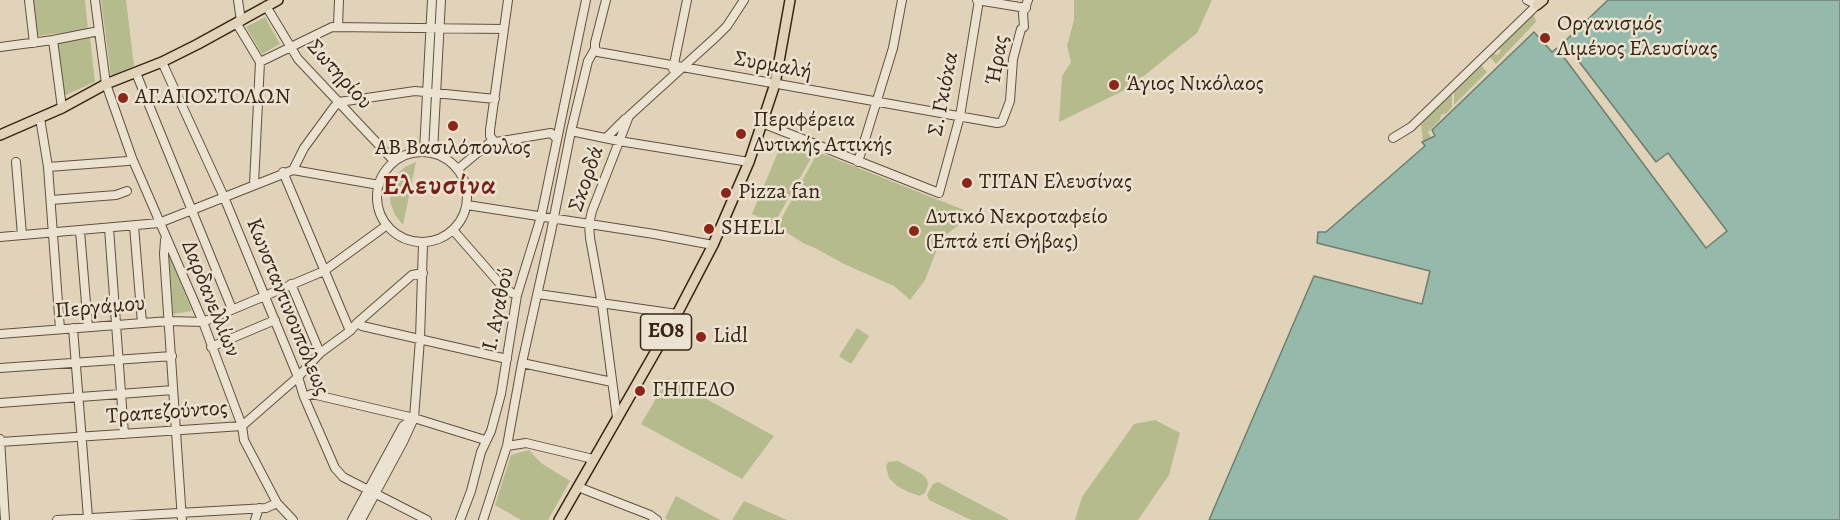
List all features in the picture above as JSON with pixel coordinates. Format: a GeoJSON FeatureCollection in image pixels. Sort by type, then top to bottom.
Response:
{"type":"FeatureCollection","features":[{"type":"Feature","properties":{"kind":"main road"},"geometry":{"type":"LineString","coordinates":[[0,135],[62,108],[106,84],[162,62],[239,23],[278,0]]}},
{"type":"Feature","properties":{"kind":"main road","name":"ΕΟ8"},"geometry":{"type":"LineString","coordinates":[[559,520],[677,314],[713,245],[749,162],[775,84],[790,0]]}},
{"type":"Feature","properties":{"kind":"street"},"geometry":{"type":"LineString","coordinates":[[29,0],[34,43]]}},
{"type":"Feature","properties":{"kind":"street","name":"Δαρδανελλίων"},"geometry":{"type":"LineString","coordinates":[[95,0],[106,84],[132,158],[203,322],[242,426],[244,440],[277,503],[293,520]]}},
{"type":"Feature","properties":{"kind":"street"},"geometry":{"type":"LineString","coordinates":[[238,0],[239,23],[260,62],[254,184]]}},
{"type":"Feature","properties":{"kind":"street"},"geometry":{"type":"LineString","coordinates":[[338,26],[339,0]]}},
{"type":"Feature","properties":{"kind":"street"},"geometry":{"type":"LineString","coordinates":[[432,0],[435,28],[432,92],[433,152]]}},
{"type":"Feature","properties":{"kind":"street"},"geometry":{"type":"LineString","coordinates":[[435,28],[441,0]]}},
{"type":"Feature","properties":{"kind":"street"},"geometry":{"type":"LineString","coordinates":[[508,0],[490,136],[496,142],[550,133],[557,139]]}},
{"type":"Feature","properties":{"kind":"street","name":"Ι. Αγαθού"},"geometry":{"type":"LineString","coordinates":[[460,520],[471,491],[480,452],[491,431],[507,359],[517,295],[541,217],[586,0]]}},
{"type":"Feature","properties":{"kind":"street"},"geometry":{"type":"LineString","coordinates":[[483,520],[507,446],[522,363],[571,131],[588,61],[595,49],[606,0]]}},
{"type":"Feature","properties":{"kind":"street"},"geometry":{"type":"LineString","coordinates":[[678,67],[687,0]]}},
{"type":"Feature","properties":{"kind":"street","name":"Σκορδά"},"geometry":{"type":"LineString","coordinates":[[617,418],[602,304],[590,238],[589,224],[592,211],[629,116],[670,78],[678,67],[727,26],[744,0]]}},
{"type":"Feature","properties":{"kind":"street"},"geometry":{"type":"LineString","coordinates":[[762,123],[858,162],[893,48],[902,0]]}},
{"type":"Feature","properties":{"kind":"street"},"geometry":{"type":"LineString","coordinates":[[978,0],[1027,4]]}},
{"type":"Feature","properties":{"kind":"street","name":"Σ. Γκιόκα"},"geometry":{"type":"LineString","coordinates":[[858,162],[939,193],[960,116],[978,0]]}},
{"type":"Feature","properties":{"kind":"street"},"geometry":{"type":"LineString","coordinates":[[1527,0],[1540,3]]}},
{"type":"Feature","properties":{"kind":"street"},"geometry":{"type":"LineString","coordinates":[[1393,138],[1411,127],[1540,3]]}},
{"type":"Feature","properties":{"kind":"street","name":"Ήρας"},"geometry":{"type":"LineString","coordinates":[[997,123],[1002,122],[1010,101],[1013,59],[1021,29],[1024,27],[1023,13],[1027,4]]}},
{"type":"Feature","properties":{"kind":"street","name":"Σωτηρίου"},"geometry":{"type":"LineString","coordinates":[[266,6],[298,59],[394,161]]}},
{"type":"Feature","properties":{"kind":"street"},"geometry":{"type":"LineString","coordinates":[[260,62],[338,26],[504,29]]}},
{"type":"Feature","properties":{"kind":"street"},"geometry":{"type":"LineString","coordinates":[[0,46],[99,32]]}},
{"type":"Feature","properties":{"kind":"street"},"geometry":{"type":"LineString","coordinates":[[53,40],[62,108]]}},
{"type":"Feature","properties":{"kind":"street","name":"Συρμαλή"},"geometry":{"type":"LineString","coordinates":[[595,49],[604,54],[997,123]]}},
{"type":"Feature","properties":{"kind":"street","name":"Κωνσταντινουπόλεως"},"geometry":{"type":"LineString","coordinates":[[162,62],[224,197],[335,468],[343,477],[426,520]]}},
{"type":"Feature","properties":{"kind":"street"},"geometry":{"type":"LineString","coordinates":[[135,73],[232,309]]}},
{"type":"Feature","properties":{"kind":"street"},"geometry":{"type":"LineString","coordinates":[[293,170],[304,148],[339,102],[415,91],[495,99]]}},
{"type":"Feature","properties":{"kind":"street"},"geometry":{"type":"LineString","coordinates":[[424,151],[432,92]]}},
{"type":"Feature","properties":{"kind":"street"},"geometry":{"type":"LineString","coordinates":[[606,138],[629,116]]}},
{"type":"Feature","properties":{"kind":"street"},"geometry":{"type":"LineString","coordinates":[[40,118],[48,167],[60,329]]}},
{"type":"Feature","properties":{"kind":"street"},"geometry":{"type":"LineString","coordinates":[[571,131],[749,162]]}},
{"type":"Feature","properties":{"kind":"street"},"geometry":{"type":"LineString","coordinates":[[458,169],[493,140]]}},
{"type":"Feature","properties":{"kind":"street"},"geometry":{"type":"LineString","coordinates":[[433,152],[444,157],[458,169],[467,191],[467,205],[462,219],[453,231],[423,244],[406,239],[387,225],[379,209],[377,196],[385,171],[394,161],[407,154],[433,152]]}},
{"type":"Feature","properties":{"kind":"street"},"geometry":{"type":"LineString","coordinates":[[48,167],[128,161],[132,158]]}},
{"type":"Feature","properties":{"kind":"street"},"geometry":{"type":"LineString","coordinates":[[16,162],[22,235]]}},
{"type":"Feature","properties":{"kind":"street"},"geometry":{"type":"LineString","coordinates":[[0,237],[159,224],[283,172],[293,170],[379,185]]}},
{"type":"Feature","properties":{"kind":"street"},"geometry":{"type":"LineString","coordinates":[[283,172],[350,332]]}},
{"type":"Feature","properties":{"kind":"street"},"geometry":{"type":"LineString","coordinates":[[51,200],[116,195],[127,191]]}},
{"type":"Feature","properties":{"kind":"street"},"geometry":{"type":"LineString","coordinates":[[467,205],[713,245]]}},
{"type":"Feature","properties":{"kind":"street"},"geometry":{"type":"LineString","coordinates":[[203,322],[324,271],[387,225]]}},
{"type":"Feature","properties":{"kind":"street"},"geometry":{"type":"LineString","coordinates":[[134,226],[142,323]]}},
{"type":"Feature","properties":{"kind":"street"},"geometry":{"type":"LineString","coordinates":[[109,228],[124,434]]}},
{"type":"Feature","properties":{"kind":"street"},"geometry":{"type":"LineString","coordinates":[[80,231],[88,327]]}},
{"type":"Feature","properties":{"kind":"street"},"geometry":{"type":"LineString","coordinates":[[453,231],[501,285],[517,295]]}},
{"type":"Feature","properties":{"kind":"street"},"geometry":{"type":"LineString","coordinates":[[165,237],[164,254],[182,517]]}},
{"type":"Feature","properties":{"kind":"street"},"geometry":{"type":"LineString","coordinates":[[361,520],[408,434],[414,418],[420,339],[423,244]]}},
{"type":"Feature","properties":{"kind":"street","name":"Τραπεζούντος"},"geometry":{"type":"LineString","coordinates":[[0,441],[242,426],[298,377],[320,353],[350,332],[357,323],[412,275],[423,273]]}},
{"type":"Feature","properties":{"kind":"street"},"geometry":{"type":"LineString","coordinates":[[291,284],[320,353]]}},
{"type":"Feature","properties":{"kind":"street"},"geometry":{"type":"LineString","coordinates":[[538,294],[677,314]]}},
{"type":"Feature","properties":{"kind":"street"},"geometry":{"type":"LineString","coordinates":[[211,346],[275,320]]}},
{"type":"Feature","properties":{"kind":"street","name":"Περγάμου"},"geometry":{"type":"LineString","coordinates":[[0,334],[169,321],[203,322]]}},
{"type":"Feature","properties":{"kind":"street"},"geometry":{"type":"LineString","coordinates":[[357,323],[507,359]]}},
{"type":"Feature","properties":{"kind":"street"},"geometry":{"type":"LineString","coordinates":[[74,328],[88,518]]}},
{"type":"Feature","properties":{"kind":"street"},"geometry":{"type":"LineString","coordinates":[[0,368],[172,356]]}},
{"type":"Feature","properties":{"kind":"street"},"geometry":{"type":"LineString","coordinates":[[522,363],[612,382]]}},
{"type":"Feature","properties":{"kind":"street"},"geometry":{"type":"LineString","coordinates":[[0,403],[173,390]]}},
{"type":"Feature","properties":{"kind":"street"},"geometry":{"type":"LineString","coordinates":[[304,397],[312,394],[414,418],[485,440]]}},
{"type":"Feature","properties":{"kind":"street"},"geometry":{"type":"LineString","coordinates":[[352,520],[402,426],[414,418]]}},
{"type":"Feature","properties":{"kind":"street"},"geometry":{"type":"LineString","coordinates":[[0,441],[5,520]]}},
{"type":"Feature","properties":{"kind":"street"},"geometry":{"type":"LineString","coordinates":[[507,446],[526,443],[593,459]]}},
{"type":"Feature","properties":{"kind":"street"},"geometry":{"type":"LineString","coordinates":[[578,487],[650,515],[657,520]]}},
{"type":"Feature","properties":{"kind":"street"},"geometry":{"type":"LineString","coordinates":[[57,520],[182,517],[259,508],[277,503]]}},
{"type":"Feature","properties":{"kind":"street"},"geometry":{"type":"LineString","coordinates":[[255,520],[259,508]]}},
{"type":"Feature","properties":{"kind":"shaded area"},"geometry":{"type":"Polygon","coordinates":[[[31,0],[85,0],[88,30],[35,36],[31,0]]]}},
{"type":"Feature","properties":{"kind":"shaded area"},"geometry":{"type":"Polygon","coordinates":[[[101,0],[126,0],[134,66],[111,76],[101,0]]]}},
{"type":"Feature","properties":{"kind":"shaded area"},"geometry":{"type":"Polygon","coordinates":[[[1074,0],[1212,0],[1197,33],[1129,88],[1059,122],[1062,76],[1071,62],[1067,46],[1074,20],[1074,0]]]}},
{"type":"Feature","properties":{"kind":"shaded area"},"geometry":{"type":"Polygon","coordinates":[[[1608,0],[1840,0],[1840,520],[1209,520],[1314,276],[1422,304],[1430,271],[1317,243],[1318,232],[1326,232],[1425,146],[1422,142],[1435,136],[1432,130],[1534,32],[1552,52],[1557,48],[1706,248],[1727,231],[1668,153],[1656,162],[1564,42],[1608,0]]]}},
{"type":"Feature","properties":{"kind":"shaded area"},"geometry":{"type":"Polygon","coordinates":[[[1533,13],[1536,22],[1496,64],[1490,57],[1501,51],[1499,49],[1503,42],[1533,13]]]}},
{"type":"Feature","properties":{"kind":"shaded area"},"geometry":{"type":"Polygon","coordinates":[[[265,17],[280,44],[262,54],[246,27],[265,17]]]}},
{"type":"Feature","properties":{"kind":"shaded area"},"geometry":{"type":"Polygon","coordinates":[[[90,37],[95,82],[61,97],[55,41],[90,37]]]}},
{"type":"Feature","properties":{"kind":"shaded area"},"geometry":{"type":"Polygon","coordinates":[[[1480,64],[1487,72],[1454,105],[1454,90],[1480,64]]]}},
{"type":"Feature","properties":{"kind":"shaded area"},"geometry":{"type":"Polygon","coordinates":[[[1452,92],[1452,107],[1447,113],[1441,115],[1440,120],[1428,132],[1431,137],[1423,141],[1422,120],[1452,92]]]}},
{"type":"Feature","properties":{"kind":"shaded area"},"geometry":{"type":"Polygon","coordinates":[[[784,138],[815,151],[774,224],[752,214],[784,138]]]}},
{"type":"Feature","properties":{"kind":"shaded area"},"geometry":{"type":"Polygon","coordinates":[[[818,152],[969,212],[966,219],[941,239],[925,280],[910,300],[894,286],[844,264],[780,228],[779,223],[818,152]]]}},
{"type":"Feature","properties":{"kind":"shaded area"},"geometry":{"type":"Polygon","coordinates":[[[416,162],[403,225],[391,205],[389,190],[398,173],[416,162]]]}},
{"type":"Feature","properties":{"kind":"shaded area"},"geometry":{"type":"Polygon","coordinates":[[[169,255],[192,311],[173,314],[169,255]]]}},
{"type":"Feature","properties":{"kind":"shaded area"},"geometry":{"type":"Polygon","coordinates":[[[857,328],[869,336],[851,364],[839,356],[857,328]]]}},
{"type":"Feature","properties":{"kind":"shaded area"},"geometry":{"type":"Polygon","coordinates":[[[668,378],[774,436],[742,479],[641,424],[668,378]]]}},
{"type":"Feature","properties":{"kind":"shaded area"},"geometry":{"type":"Polygon","coordinates":[[[1155,420],[1180,433],[1169,475],[1138,520],[1075,520],[1082,497],[1134,424],[1155,420]]]}},
{"type":"Feature","properties":{"kind":"shaded area"},"geometry":{"type":"Polygon","coordinates":[[[529,450],[541,463],[570,481],[548,520],[521,520],[495,505],[511,455],[529,450]]]}},
{"type":"Feature","properties":{"kind":"shaded area"},"geometry":{"type":"Polygon","coordinates":[[[898,461],[927,479],[928,485],[925,493],[920,496],[908,492],[889,478],[886,467],[888,462],[898,461]]]}},
{"type":"Feature","properties":{"kind":"shaded area"},"geometry":{"type":"Polygon","coordinates":[[[938,482],[1009,520],[971,520],[929,500],[927,495],[933,484],[938,482]]]}},
{"type":"Feature","properties":{"kind":"shaded area"},"geometry":{"type":"Polygon","coordinates":[[[676,496],[720,520],[668,520],[665,518],[676,496]]]}},
{"type":"Feature","properties":{"kind":"shaded area"},"geometry":{"type":"Polygon","coordinates":[[[744,501],[787,520],[732,520],[744,501]]]}},
{"type":"Feature","properties":{"kind":"place","name":"Οργανισμός Λιμένος Ελευσίνας"},"geometry":{"type":"Point","coordinates":[1545,38]}},
{"type":"Feature","properties":{"kind":"place","name":"Άγιος Νικόλαος"},"geometry":{"type":"Point","coordinates":[1114,85]}},
{"type":"Feature","properties":{"kind":"place","name":"ΑΓ.ΑΠΟΣΤΟΛΩΝ"},"geometry":{"type":"Point","coordinates":[123,98]}},
{"type":"Feature","properties":{"kind":"place","name":"ΑΒ Βασιλόπουλος"},"geometry":{"type":"Point","coordinates":[453,126]}},
{"type":"Feature","properties":{"kind":"place","name":"Περιφέρεια Δυτικής Αττικής"},"geometry":{"type":"Point","coordinates":[741,134]}},
{"type":"Feature","properties":{"kind":"place","name":"TITAN Ελευσίνας"},"geometry":{"type":"Point","coordinates":[967,183]}},
{"type":"Feature","properties":{"kind":"place","name":"Pizza fan"},"geometry":{"type":"Point","coordinates":[726,193]}},
{"type":"Feature","properties":{"kind":"place","name":"SHELL"},"geometry":{"type":"Point","coordinates":[709,229]}},
{"type":"Feature","properties":{"kind":"place","name":"Δυτικό Νεκροταφείο (Επτά επί Θήβας)"},"geometry":{"type":"Point","coordinates":[914,231]}},
{"type":"Feature","properties":{"kind":"place","name":"Lidl"},"geometry":{"type":"Point","coordinates":[701,337]}},
{"type":"Feature","properties":{"kind":"place","name":"ΓΗΠΕΔΟ"},"geometry":{"type":"Point","coordinates":[640,391]}},
{"type":"Feature","properties":{"kind":"district","name":"Ελευσίνα"},"geometry":{"type":"Point","coordinates":[440,187]}}]}
